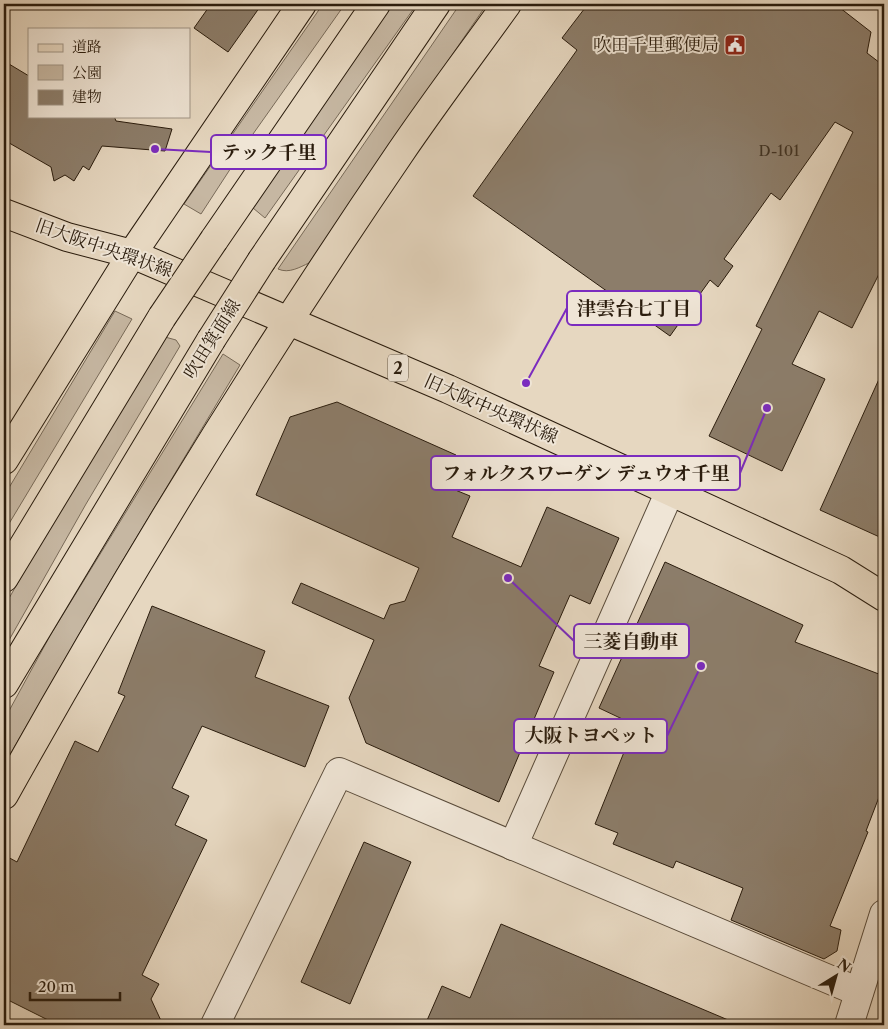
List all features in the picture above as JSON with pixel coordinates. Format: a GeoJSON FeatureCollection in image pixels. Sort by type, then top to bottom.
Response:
{"type":"FeatureCollection","features":[{"type":"Feature","properties":{"kind":"main road"},"geometry":{"type":"LineString","coordinates":[[4,460],[132,254],[302,4]]}},
{"type":"Feature","properties":{"kind":"main road"},"geometry":{"type":"LineString","coordinates":[[4,578],[162,317],[376,4]]}},
{"type":"Feature","properties":{"kind":"main road","name":"吹田箕面線"},"geometry":{"type":"LineString","coordinates":[[4,684],[211,340],[262,260],[436,4]]}},
{"type":"Feature","properties":{"kind":"main road"},"geometry":{"type":"LineString","coordinates":[[4,796],[89,643],[290,321],[400,153],[507,4]]}},
{"type":"Feature","properties":{"kind":"main road","name":"旧大阪中央環状線"},"geometry":{"type":"LineString","coordinates":[[4,213],[68,237],[132,254],[448,389],[841,570],[884,597]]}},
{"type":"Feature","properties":{"kind":"street"},"geometry":{"type":"LineString","coordinates":[[513,846],[670,490]]}},
{"type":"Feature","properties":{"kind":"street"},"geometry":{"type":"LineString","coordinates":[[215,1025],[340,772],[859,992]]}},
{"type":"Feature","properties":{"kind":"street"},"geometry":{"type":"LineString","coordinates":[[849,1025],[884,914]]}},
{"type":"Feature","properties":{"kind":"green space"},"geometry":{"type":"Polygon","coordinates":[[[323,4],[345,4],[253,134],[201,214],[184,204],[323,4]]]}},
{"type":"Feature","properties":{"kind":"green space"},"geometry":{"type":"Polygon","coordinates":[[[390,4],[417,4],[265,218],[253,208],[265,184],[390,4]]]}},
{"type":"Feature","properties":{"kind":"green space"},"geometry":{"type":"Polygon","coordinates":[[[460,4],[487,4],[309,263],[286,271],[278,269],[460,4]]]}},
{"type":"Feature","properties":{"kind":"green space"},"geometry":{"type":"Polygon","coordinates":[[[115,311],[132,319],[4,532],[4,496],[115,311]]]}},
{"type":"Feature","properties":{"kind":"green space"},"geometry":{"type":"Polygon","coordinates":[[[165,337],[176,340],[180,346],[86,504],[4,649],[4,607],[132,383],[165,337]]]}},
{"type":"Feature","properties":{"kind":"green space"},"geometry":{"type":"Polygon","coordinates":[[[223,354],[240,365],[96,605],[4,765],[4,720],[51,634],[223,354]]]}},
{"type":"Feature","properties":{"kind":"building"},"geometry":{"type":"Polygon","coordinates":[[[211,4],[262,4],[228,52],[194,28],[211,4]]]}},
{"type":"Feature","properties":{"kind":"building"},"geometry":{"type":"Polygon","coordinates":[[[588,4],[835,4],[871,32],[867,53],[884,66],[884,264],[852,328],[819,311],[792,364],[825,379],[782,471],[709,436],[762,329],[756,326],[853,132],[835,122],[780,200],[771,193],[724,259],[733,266],[718,287],[710,280],[670,336],[473,196],[577,50],[562,38],[588,4]]]}},
{"type":"Feature","properties":{"kind":"building"},"geometry":{"type":"Polygon","coordinates":[[[4,61],[28,75],[28,118],[115,118],[116,121],[172,129],[165,151],[102,146],[89,170],[83,166],[74,181],[65,175],[54,181],[51,167],[4,140],[4,61]]]}},
{"type":"Feature","properties":{"kind":"building"},"geometry":{"type":"Polygon","coordinates":[[[884,368],[884,539],[820,510],[884,368]]]}},
{"type":"Feature","properties":{"kind":"building"},"geometry":{"type":"Polygon","coordinates":[[[337,402],[456,455],[443,485],[470,496],[452,537],[521,567],[547,507],[619,538],[590,604],[570,595],[539,666],[554,672],[499,802],[366,743],[349,698],[374,640],[292,603],[301,583],[384,619],[390,605],[405,601],[419,568],[256,495],[290,417],[337,402]]]}},
{"type":"Feature","properties":{"kind":"building"},"geometry":{"type":"Polygon","coordinates":[[[665,562],[803,625],[795,642],[884,676],[884,784],[866,831],[868,832],[830,926],[841,930],[837,951],[824,959],[731,920],[743,888],[676,861],[673,868],[613,844],[618,833],[595,824],[635,725],[599,708],[665,562]]]}},
{"type":"Feature","properties":{"kind":"building"},"geometry":{"type":"Polygon","coordinates":[[[152,606],[265,651],[255,677],[329,706],[305,767],[202,726],[172,788],[189,796],[175,825],[207,840],[142,975],[159,984],[151,999],[163,1025],[58,1025],[4,998],[4,855],[17,862],[75,741],[98,752],[125,696],[118,693],[152,606]]]}},
{"type":"Feature","properties":{"kind":"building"},"geometry":{"type":"Polygon","coordinates":[[[364,842],[411,862],[350,1004],[301,982],[364,842]]]}},
{"type":"Feature","properties":{"kind":"building"},"geometry":{"type":"Polygon","coordinates":[[[501,924],[740,1025],[425,1025],[442,986],[470,998],[501,924]]]}},
{"type":"Feature","properties":{"kind":"place","name":"吹田千里郵便局"},"geometry":{"type":"Point","coordinates":[735,45]}},
{"type":"Feature","properties":{"kind":"place","name":"テック千里"},"geometry":{"type":"Point","coordinates":[155,149]}},
{"type":"Feature","properties":{"kind":"place","name":"津雲台七丁目"},"geometry":{"type":"Point","coordinates":[526,383]}},
{"type":"Feature","properties":{"kind":"place","name":"フォルクスワーゲン デュウオ千里"},"geometry":{"type":"Point","coordinates":[767,408]}},
{"type":"Feature","properties":{"kind":"place","name":"三菱自動車"},"geometry":{"type":"Point","coordinates":[508,578]}},
{"type":"Feature","properties":{"kind":"place","name":"大阪トヨペット"},"geometry":{"type":"Point","coordinates":[701,666]}}]}
